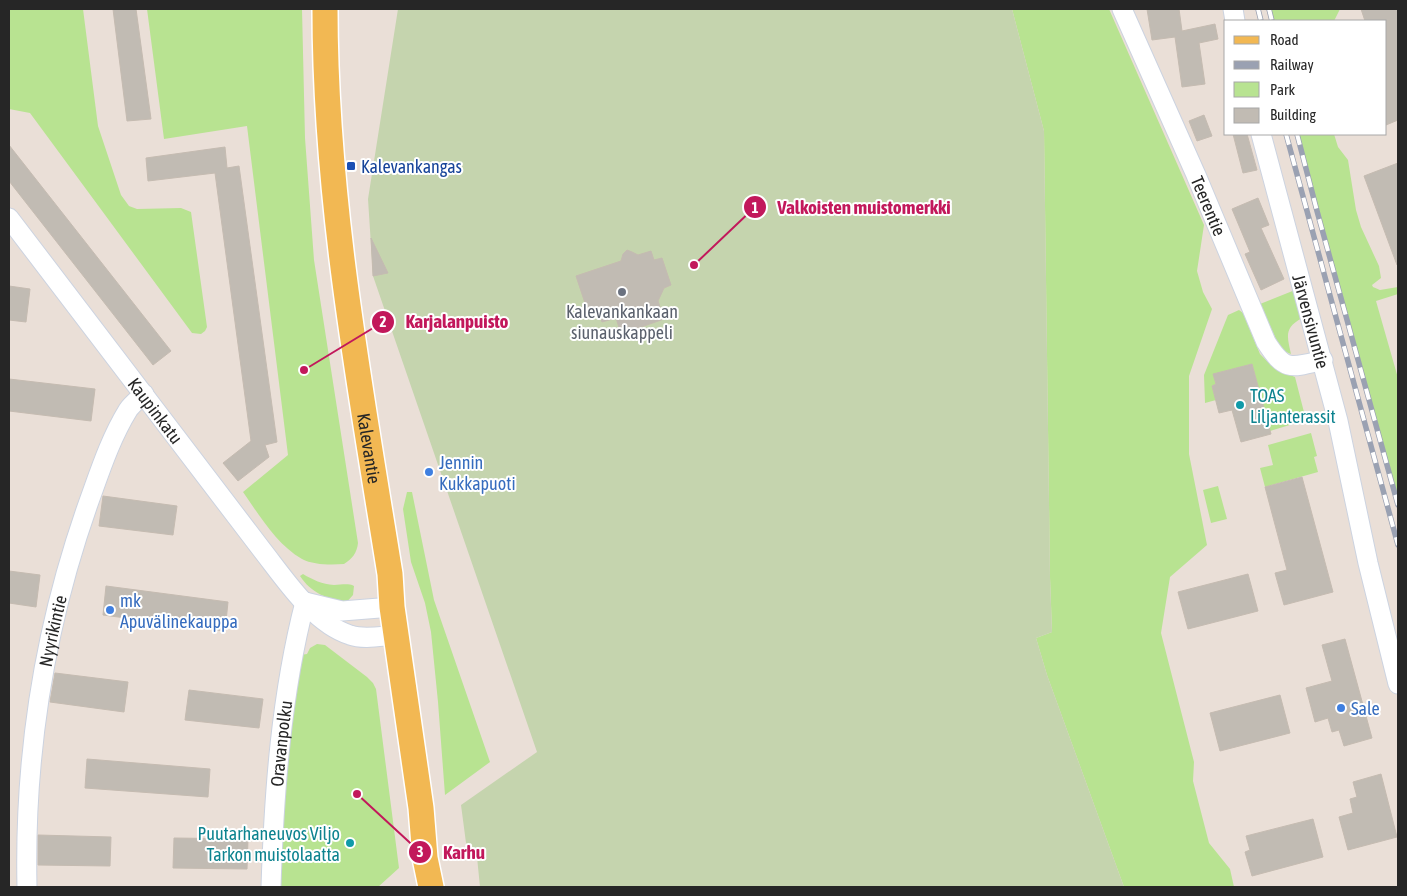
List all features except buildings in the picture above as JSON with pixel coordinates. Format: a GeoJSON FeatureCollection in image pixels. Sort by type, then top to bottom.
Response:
{"type":"FeatureCollection","features":[{"type":"Feature","properties":{"kind":"main road","name":"Kalevantie"},"geometry":{"type":"LineString","coordinates":[[325,9],[327,105],[338,231],[365,421],[390,574],[392,607],[421,808],[425,858],[431,887]]}},
{"type":"Feature","properties":{"kind":"street","name":"Teerentie"},"geometry":{"type":"LineString","coordinates":[[1122,9],[1196,175],[1266,342],[1275,356],[1286,365],[1298,366],[1322,360]]}},
{"type":"Feature","properties":{"kind":"street","name":"Järvensivuntie"},"geometry":{"type":"LineString","coordinates":[[1261,135],[1346,451],[1368,563],[1398,684]]}},
{"type":"Feature","properties":{"kind":"street","name":"Kaupinkatu"},"geometry":{"type":"LineString","coordinates":[[9,218],[268,558],[305,602],[336,630],[351,636],[370,638],[396,635]]}},
{"type":"Feature","properties":{"kind":"street","name":"Nyyrikintie"},"geometry":{"type":"LineString","coordinates":[[27,887],[28,819],[34,737],[45,662],[56,613],[70,561],[105,456],[129,408],[144,394]]}},
{"type":"Feature","properties":{"kind":"street"},"geometry":{"type":"LineString","coordinates":[[305,602],[342,611],[392,607]]}},
{"type":"Feature","properties":{"kind":"street","name":"Oravanpolku"},"geometry":{"type":"LineString","coordinates":[[271,887],[276,786],[291,670],[305,602]]}},
{"type":"Feature","properties":{"kind":"green space"},"geometry":{"type":"Polygon","coordinates":[[[9,9],[83,9],[98,126],[121,195],[129,206],[137,209],[181,208],[191,212],[207,327],[201,334],[192,333],[30,113],[9,109],[9,9]]]}},
{"type":"Feature","properties":{"kind":"green space"},"geometry":{"type":"Polygon","coordinates":[[[147,9],[302,9],[305,138],[314,260],[358,543],[354,555],[344,564],[311,562],[293,553],[269,529],[243,492],[288,455],[247,126],[164,139],[147,9]]]}},
{"type":"Feature","properties":{"kind":"green space"},"geometry":{"type":"Polygon","coordinates":[[[398,9],[1012,9],[1044,131],[1052,632],[1036,638],[1047,675],[1124,887],[480,887],[477,857],[468,858],[461,805],[537,752],[373,276],[368,199],[398,9]]]}},
{"type":"Feature","properties":{"kind":"green space"},"geometry":{"type":"Polygon","coordinates":[[[1012,9],[1109,9],[1204,225],[1197,271],[1203,292],[1212,309],[1189,376],[1189,454],[1207,545],[1170,577],[1161,633],[1194,762],[1193,781],[1209,843],[1230,869],[1234,887],[1124,887],[1047,675],[1036,638],[1052,632],[1044,131],[1012,9]]]}},
{"type":"Feature","properties":{"kind":"green space"},"geometry":{"type":"Polygon","coordinates":[[[1269,9],[1340,9],[1334,20],[1272,20],[1269,9]]]}},
{"type":"Feature","properties":{"kind":"green space"},"geometry":{"type":"Polygon","coordinates":[[[1298,135],[1334,135],[1338,147],[1348,160],[1356,210],[1361,227],[1379,266],[1381,278],[1372,285],[1380,290],[1398,287],[1398,294],[1376,301],[1398,378],[1398,505],[1298,135]]]}},
{"type":"Feature","properties":{"kind":"green space"},"geometry":{"type":"Polygon","coordinates":[[[1295,290],[1302,318],[1292,325],[1288,333],[1291,354],[1281,350],[1260,304],[1295,290]]]}},
{"type":"Feature","properties":{"kind":"green space"},"geometry":{"type":"Polygon","coordinates":[[[1239,310],[1243,313],[1260,354],[1275,369],[1295,377],[1306,420],[1270,431],[1252,364],[1214,374],[1216,384],[1212,386],[1216,400],[1205,403],[1204,375],[1228,315],[1239,310]]]}},
{"type":"Feature","properties":{"kind":"green space"},"geometry":{"type":"Polygon","coordinates":[[[1311,433],[1317,456],[1314,457],[1318,472],[1265,487],[1260,468],[1273,465],[1268,445],[1311,433]]]}},
{"type":"Feature","properties":{"kind":"green space"},"geometry":{"type":"Polygon","coordinates":[[[1218,486],[1227,519],[1211,523],[1203,490],[1218,486]]]}},
{"type":"Feature","properties":{"kind":"green space"},"geometry":{"type":"Polygon","coordinates":[[[407,492],[412,492],[434,600],[490,762],[445,795],[431,632],[425,603],[411,562],[403,509],[407,492]]]}},
{"type":"Feature","properties":{"kind":"green space"},"geometry":{"type":"Polygon","coordinates":[[[303,574],[326,584],[354,586],[353,595],[345,604],[326,597],[314,591],[304,582],[300,576],[303,574]]]}},
{"type":"Feature","properties":{"kind":"green space"},"geometry":{"type":"Polygon","coordinates":[[[317,644],[325,645],[367,677],[376,689],[399,868],[378,887],[278,887],[283,782],[301,655],[307,654],[310,648],[317,644]]]}},
{"type":"Feature","properties":{"kind":"railway"},"geometry":{"type":"LineString","coordinates":[[1258,9],[1261,20]]}},
{"type":"Feature","properties":{"kind":"railway"},"geometry":{"type":"LineString","coordinates":[[1269,9],[1272,20]]}},
{"type":"Feature","properties":{"kind":"railway"},"geometry":{"type":"LineString","coordinates":[[1286,135],[1398,545]]}},
{"type":"Feature","properties":{"kind":"railway"},"geometry":{"type":"LineString","coordinates":[[1297,135],[1398,505]]}},
{"type":"Feature","properties":{"kind":"place","name":"Kalevankangas"},"geometry":{"type":"Point","coordinates":[351,166]}},
{"type":"Feature","properties":{"kind":"place","name":"Valkoisten muistomerkki"},"geometry":{"type":"Point","coordinates":[694,265]}},
{"type":"Feature","properties":{"kind":"place","name":"Kalevankankaan siunauskappeli"},"geometry":{"type":"Point","coordinates":[622,292]}},
{"type":"Feature","properties":{"kind":"place","name":"Karjalanpuisto"},"geometry":{"type":"Point","coordinates":[304,370]}},
{"type":"Feature","properties":{"kind":"place","name":"TOAS Liljanterassit"},"geometry":{"type":"Point","coordinates":[1240,405]}},
{"type":"Feature","properties":{"kind":"place","name":"Jennin Kukkapuoti"},"geometry":{"type":"Point","coordinates":[429,472]}},
{"type":"Feature","properties":{"kind":"place","name":"mk Apuvälinekauppa"},"geometry":{"type":"Point","coordinates":[110,610]}},
{"type":"Feature","properties":{"kind":"place","name":"Sale"},"geometry":{"type":"Point","coordinates":[1341,708]}},
{"type":"Feature","properties":{"kind":"place","name":"Karhu"},"geometry":{"type":"Point","coordinates":[357,794]}},
{"type":"Feature","properties":{"kind":"place","name":"Puutarhaneuvos Viljo Tarkon muistolaatta"},"geometry":{"type":"Point","coordinates":[350,843]}}]}
